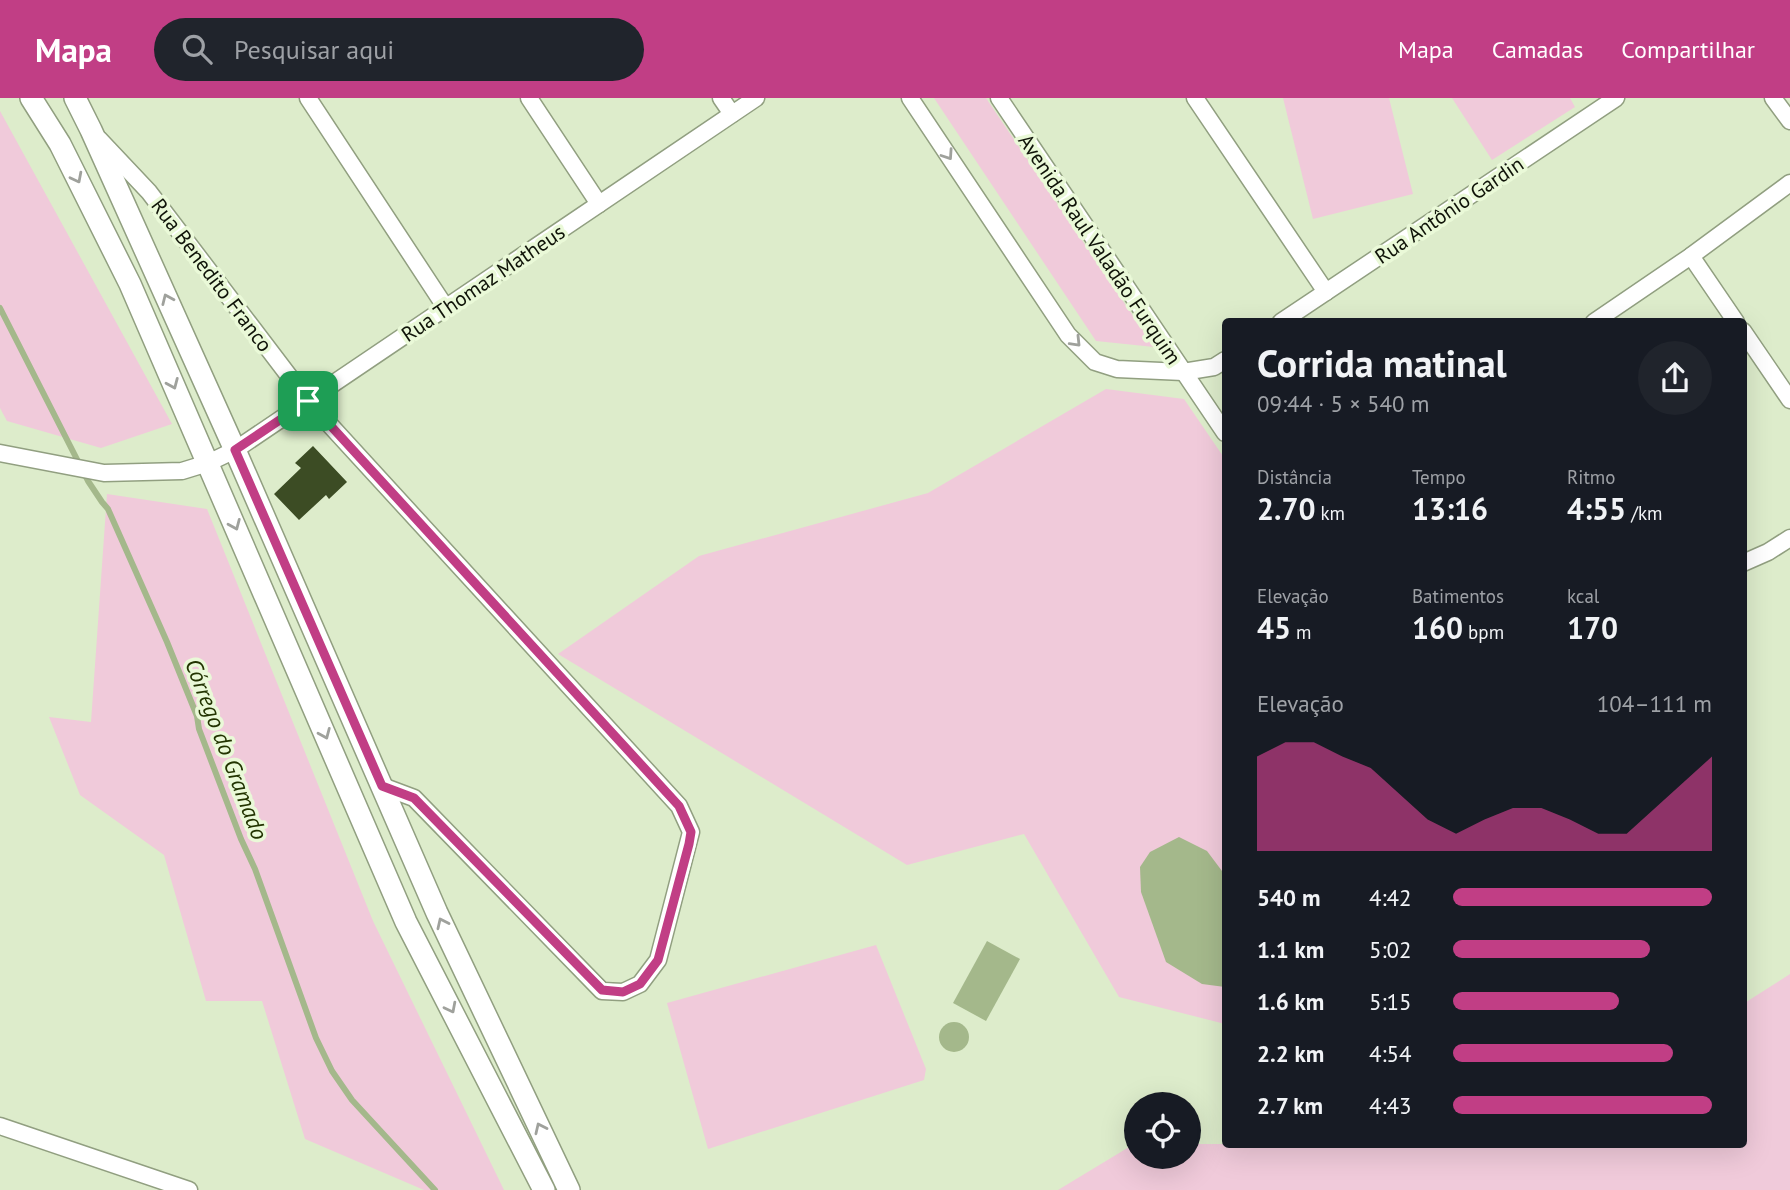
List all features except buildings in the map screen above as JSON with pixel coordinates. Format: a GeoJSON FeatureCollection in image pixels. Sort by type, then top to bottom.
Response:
{"type":"FeatureCollection","features":[{"type":"Feature","properties":{"kind":"main road"},"geometry":{"type":"LineString","coordinates":[[31,98],[60,144],[130,284],[406,922],[544,1190]]}},
{"type":"Feature","properties":{"kind":"main road"},"geometry":{"type":"LineString","coordinates":[[75,98],[235,450],[437,913],[569,1190]]}},
{"type":"Feature","properties":{"kind":"main road"},"geometry":{"type":"LineString","coordinates":[[60,144],[91,130]]}},
{"type":"Feature","properties":{"kind":"street"},"geometry":{"type":"LineString","coordinates":[[307,98],[446,308]]}},
{"type":"Feature","properties":{"kind":"street"},"geometry":{"type":"LineString","coordinates":[[529,98],[599,204]]}},
{"type":"Feature","properties":{"kind":"street"},"geometry":{"type":"LineString","coordinates":[[721,98],[732,114]]}},
{"type":"Feature","properties":{"kind":"street","name":"Rua Thomaz Matheus"},"geometry":{"type":"LineString","coordinates":[[0,453],[104,473],[182,471],[208,463],[235,450],[755,98]]}},
{"type":"Feature","properties":{"kind":"street","name":"Avenida Raul Valadão Furquim"},"geometry":{"type":"LineString","coordinates":[[910,98],[1069,335],[1095,362],[1117,369],[1182,372]]}},
{"type":"Feature","properties":{"kind":"street","name":"Avenida Raul Valadão Furquim"},"geometry":{"type":"LineString","coordinates":[[999,98],[1182,372]]}},
{"type":"Feature","properties":{"kind":"street"},"geometry":{"type":"LineString","coordinates":[[1195,98],[1326,292]]}},
{"type":"Feature","properties":{"kind":"street","name":"Rua Antônio Gardin"},"geometry":{"type":"LineString","coordinates":[[1288,318],[1616,98]]}},
{"type":"Feature","properties":{"kind":"street"},"geometry":{"type":"LineString","coordinates":[[1773,98],[1790,121]]}},
{"type":"Feature","properties":{"kind":"street","name":"Rua Benedito Franco"},"geometry":{"type":"LineString","coordinates":[[91,130],[149,192],[308,401],[679,806],[691,832],[658,960],[640,984],[623,992],[602,990],[414,798],[382,786]]}},
{"type":"Feature","properties":{"kind":"street"},"geometry":{"type":"LineString","coordinates":[[1600,318],[1691,256],[1790,183]]}},
{"type":"Feature","properties":{"kind":"street"},"geometry":{"type":"LineString","coordinates":[[1691,256],[1734,318]]}},
{"type":"Feature","properties":{"kind":"street"},"geometry":{"type":"LineString","coordinates":[[1747,337],[1790,400]]}},
{"type":"Feature","properties":{"kind":"street"},"geometry":{"type":"LineString","coordinates":[[1222,362],[1214,367],[1182,372],[1222,429]]}},
{"type":"Feature","properties":{"kind":"street"},"geometry":{"type":"LineString","coordinates":[[1747,562],[1790,538]]}},
{"type":"Feature","properties":{"kind":"street"},"geometry":{"type":"LineString","coordinates":[[0,1125],[189,1190]]}},
{"type":"Feature","properties":{"kind":"shaded area"},"geometry":{"type":"Polygon","coordinates":[[[934,98],[986,98],[1154,347],[1096,341],[934,98]]]}},
{"type":"Feature","properties":{"kind":"shaded area"},"geometry":{"type":"Polygon","coordinates":[[[1283,98],[1389,98],[1413,194],[1313,219],[1283,98]]]}},
{"type":"Feature","properties":{"kind":"shaded area"},"geometry":{"type":"Polygon","coordinates":[[[1452,98],[1570,98],[1575,107],[1492,160],[1452,98]]]}},
{"type":"Feature","properties":{"kind":"shaded area"},"geometry":{"type":"Polygon","coordinates":[[[0,111],[172,424],[101,448],[7,421],[0,408],[0,111]]]}},
{"type":"Feature","properties":{"kind":"shaded area"},"geometry":{"type":"Polygon","coordinates":[[[1106,389],[1184,399],[1222,455],[1222,1023],[1119,997],[1024,834],[907,865],[558,654],[699,556],[928,493],[1106,389]]]}},
{"type":"Feature","properties":{"kind":"shaded area"},"geometry":{"type":"Polygon","coordinates":[[[107,494],[207,509],[373,921],[504,1190],[424,1190],[305,1139],[262,1001],[206,1001],[164,855],[80,795],[49,717],[91,722],[107,494]]]}},
{"type":"Feature","properties":{"kind":"shaded area"},"geometry":{"type":"Polygon","coordinates":[[[1179,837],[1207,851],[1222,871],[1222,987],[1202,984],[1166,962],[1141,892],[1140,867],[1150,852],[1179,837]]]}},
{"type":"Feature","properties":{"kind":"shaded area"},"geometry":{"type":"Polygon","coordinates":[[[987,941],[1020,959],[986,1021],[953,1003],[987,941]]]}},
{"type":"Feature","properties":{"kind":"shaded area"},"geometry":{"type":"Polygon","coordinates":[[[876,945],[926,1069],[924,1080],[708,1149],[667,1003],[876,945]]]}},
{"type":"Feature","properties":{"kind":"shaded area"},"geometry":{"type":"Polygon","coordinates":[[[1790,974],[1790,1190],[1058,1190],[1124,1150],[1124,1169],[1201,1169],[1201,1144],[1222,1144],[1222,1148],[1747,1148],[1747,1001],[1790,974]]]}},
{"type":"Feature","properties":{"kind":"shaded area"},"geometry":{"type":"Polygon","coordinates":[[[954,1022],[960,1023],[968,1031],[968,1043],[960,1051],[954,1052],[948,1051],[940,1043],[939,1037],[940,1031],[948,1023],[954,1022]]]}},
{"type":"Feature","properties":{"kind":"waterway","name":"Córrego do Gramado"},"geometry":{"type":"LineString","coordinates":[[0,308],[88,481],[108,509],[167,642],[241,839],[255,869],[316,1038],[332,1071],[352,1100],[435,1190]]}},
{"type":"Feature","properties":{"kind":"route"},"geometry":{"type":"LineString","coordinates":[[308,401],[679,806],[691,832],[689,844],[658,960],[640,984],[623,992],[602,990],[414,798],[382,786],[235,450],[308,401]]}}]}
